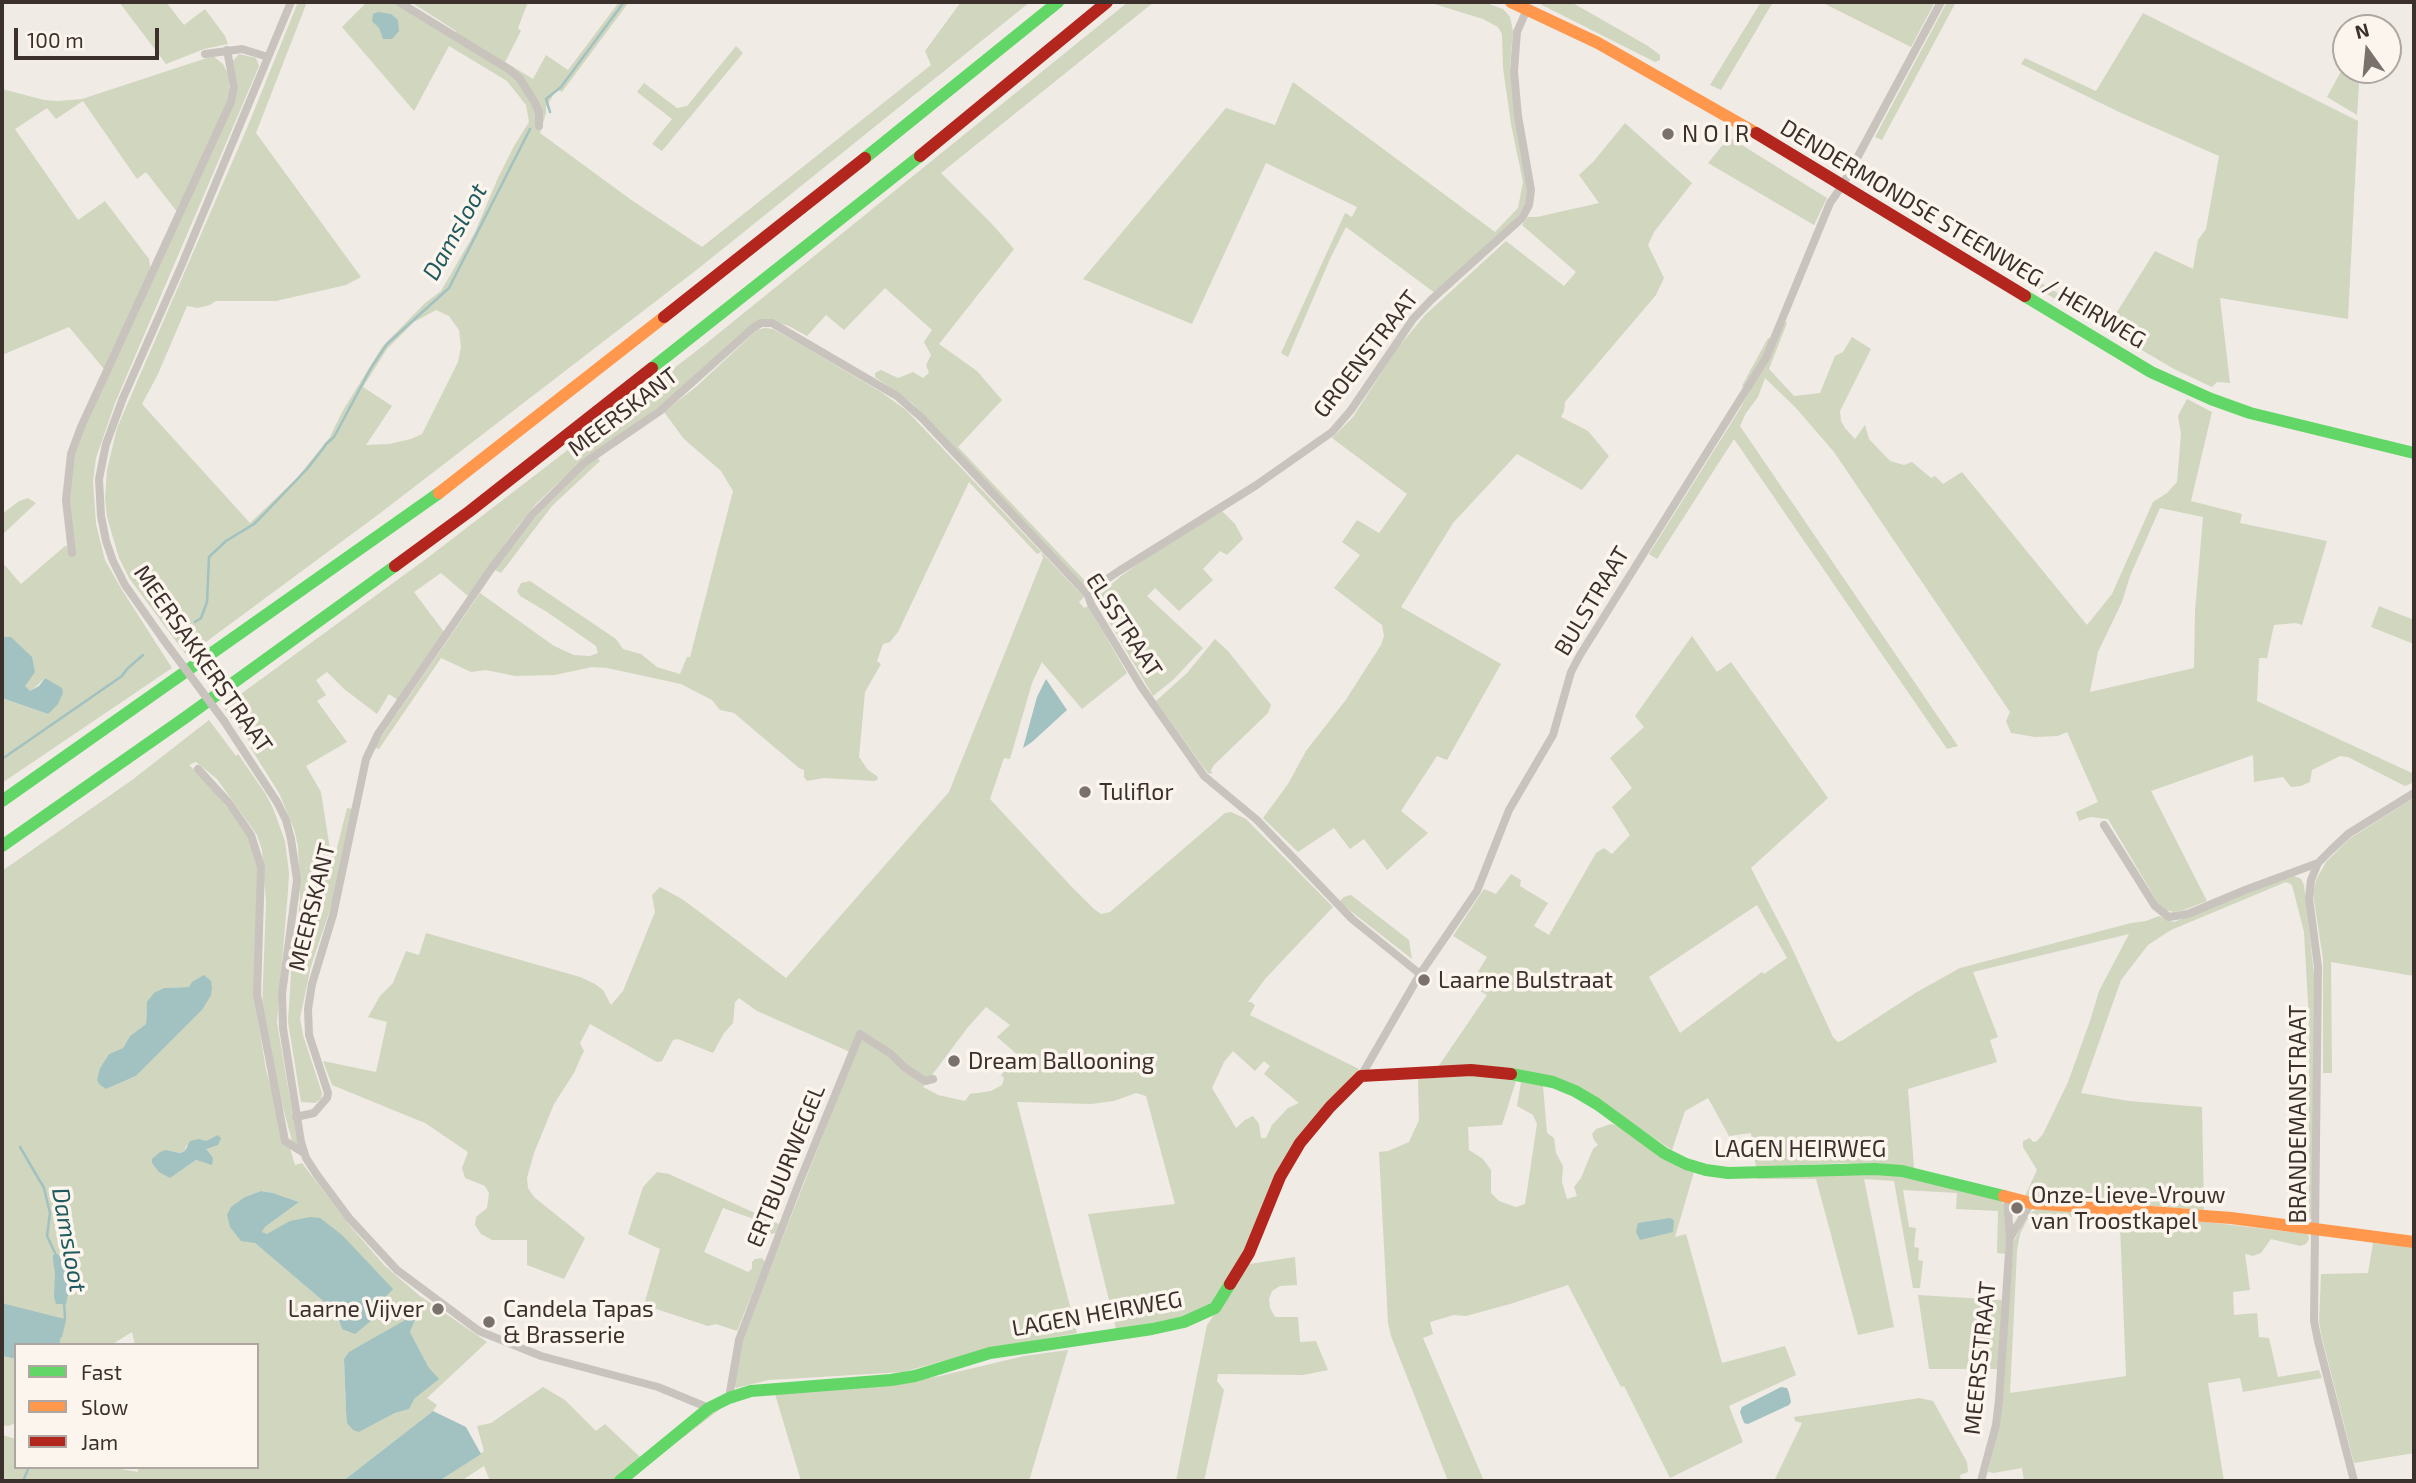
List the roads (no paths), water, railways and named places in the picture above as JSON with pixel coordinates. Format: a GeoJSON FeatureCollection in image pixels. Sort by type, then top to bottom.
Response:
{"type":"FeatureCollection","features":[{"type":"Feature","properties":{"kind":"main road"},"geometry":{"type":"LineString","coordinates":[[2,801],[454,482],[1058,2]]}},
{"type":"Feature","properties":{"kind":"main road"},"geometry":{"type":"LineString","coordinates":[[2,846],[186,717],[470,511],[854,208],[1107,2]]}},
{"type":"Feature","properties":{"kind":"main road","name":"DENDERMONDSE STEENWEG / HEIRWEG"},"geometry":{"type":"LineString","coordinates":[[1511,2],[1598,43],[1707,104],[2151,372],[2250,413],[2414,453]]}},
{"type":"Feature","properties":{"kind":"main road","name":"LAGEN HEIRWEG"},"geometry":{"type":"LineString","coordinates":[[620,1481],[709,1408],[751,1391],[903,1378],[990,1353],[1140,1331],[1196,1318],[1215,1308],[1249,1253],[1280,1177],[1300,1143],[1361,1076],[1471,1070],[1517,1074],[1553,1082],[1597,1104],[1664,1153],[1706,1170],[1902,1171],[2031,1203],[2180,1213],[2414,1242]]}},
{"type":"Feature","properties":{"kind":"street","name":"MEERSAKKERSTRAAT"},"geometry":{"type":"LineString","coordinates":[[291,2],[186,256],[123,398],[106,444],[99,479],[101,516],[109,551],[125,585],[224,721],[286,820],[297,880],[282,1005],[296,1117]]}},
{"type":"Feature","properties":{"kind":"street"},"geometry":{"type":"LineString","coordinates":[[399,2],[510,70],[520,79],[534,100],[539,113],[539,126]]}},
{"type":"Feature","properties":{"kind":"street","name":"BULSTRAAT"},"geometry":{"type":"LineString","coordinates":[[1361,1076],[1420,974],[1476,891],[1508,810],[1553,735],[1571,672],[1580,655],[1766,358],[1830,203],[1842,186],[1941,2]]}},
{"type":"Feature","properties":{"kind":"street","name":"GROENSTRAAT"},"geometry":{"type":"LineString","coordinates":[[1088,595],[1092,589],[1255,486],[1332,432],[1351,410],[1413,319],[1522,218],[1529,205],[1531,190],[1518,116],[1514,71],[1517,32],[1527,9]]}},
{"type":"Feature","properties":{"kind":"street"},"geometry":{"type":"LineString","coordinates":[[205,54],[242,49],[268,57]]}},
{"type":"Feature","properties":{"kind":"street"},"geometry":{"type":"LineString","coordinates":[[72,553],[66,500],[71,454],[80,427],[231,102],[234,87],[226,50]]}},
{"type":"Feature","properties":{"kind":"street","name":"MEERSKANT"},"geometry":{"type":"LineString","coordinates":[[296,1117],[314,1112],[327,1098],[328,1093],[309,1035],[308,1009],[333,915],[366,759],[377,734],[491,569],[540,506],[584,464],[677,398],[753,328],[761,323],[772,323]]}},
{"type":"Feature","properties":{"kind":"street","name":"ELSSTRAAT"},"geometry":{"type":"LineString","coordinates":[[772,323],[897,396],[909,407],[1088,595],[1142,688],[1204,776],[1257,820],[1352,919],[1420,974]]}},
{"type":"Feature","properties":{"kind":"street"},"geometry":{"type":"LineString","coordinates":[[198,769],[229,803],[251,835],[261,867],[257,995],[285,1141],[304,1153]]}},
{"type":"Feature","properties":{"kind":"street"},"geometry":{"type":"LineString","coordinates":[[2104,825],[2155,906],[2169,917],[2188,914],[2318,863],[2348,834],[2414,793]]}},
{"type":"Feature","properties":{"kind":"street","name":"BRANDEMANSTRAAT"},"geometry":{"type":"LineString","coordinates":[[2318,863],[2311,880],[2309,898],[2318,967],[2314,1321],[2354,1481]]}},
{"type":"Feature","properties":{"kind":"street","name":"ERTBUURWEGEL"},"geometry":{"type":"LineString","coordinates":[[729,1398],[739,1340],[860,1034],[925,1081],[933,1079]]}},
{"type":"Feature","properties":{"kind":"street"},"geometry":{"type":"LineString","coordinates":[[296,1117],[304,1153],[349,1218],[397,1270],[479,1331],[541,1356],[659,1387],[709,1408]]}},
{"type":"Feature","properties":{"kind":"street","name":"MEERSSTRAAT"},"geometry":{"type":"LineString","coordinates":[[1981,1481],[1996,1425],[1999,1400],[2010,1238],[2007,1196]]}},
{"type":"Feature","properties":{"kind":"street","name":"MEERSSTRAAT"},"geometry":{"type":"LineString","coordinates":[[2010,1238],[2031,1203]]}},
{"type":"Feature","properties":{"kind":"water"},"geometry":{"type":"Polygon","coordinates":[[[373,14],[391,14],[398,20],[399,31],[392,39],[383,39],[379,28],[372,21],[373,14]]]}},
{"type":"Feature","properties":{"kind":"water"},"geometry":{"type":"Polygon","coordinates":[[[2,637],[11,637],[32,657],[35,672],[25,686],[30,691],[39,686],[45,678],[62,688],[63,693],[58,704],[48,714],[2,698],[2,637]]]}},
{"type":"Feature","properties":{"kind":"water"},"geometry":{"type":"Polygon","coordinates":[[[1046,679],[1067,710],[1023,748],[1037,697],[1046,679]]]}},
{"type":"Feature","properties":{"kind":"water"},"geometry":{"type":"Polygon","coordinates":[[[204,975],[211,981],[212,987],[211,995],[202,1010],[136,1076],[106,1089],[100,1085],[97,1080],[100,1068],[109,1054],[123,1048],[130,1036],[146,1024],[147,1002],[154,993],[164,988],[189,987],[204,975]]]}},
{"type":"Feature","properties":{"kind":"water"},"geometry":{"type":"Polygon","coordinates":[[[218,1135],[221,1138],[218,1145],[206,1149],[213,1158],[212,1165],[196,1160],[170,1178],[159,1172],[152,1163],[152,1159],[160,1152],[166,1150],[180,1153],[185,1151],[190,1141],[206,1141],[218,1135]]]}},
{"type":"Feature","properties":{"kind":"water"},"geometry":{"type":"Polygon","coordinates":[[[261,1191],[299,1202],[262,1232],[267,1234],[290,1221],[320,1218],[342,1235],[393,1289],[378,1305],[383,1311],[355,1334],[342,1329],[336,1312],[255,1243],[241,1241],[230,1227],[227,1215],[231,1207],[245,1197],[261,1191]]]}},
{"type":"Feature","properties":{"kind":"water"},"geometry":{"type":"Polygon","coordinates":[[[1670,1218],[1674,1220],[1673,1232],[1640,1240],[1636,1232],[1638,1223],[1670,1218]]]}},
{"type":"Feature","properties":{"kind":"water"},"geometry":{"type":"Polygon","coordinates":[[[58,1254],[65,1265],[69,1289],[66,1304],[56,1304],[54,1297],[53,1255],[58,1254]]]}},
{"type":"Feature","properties":{"kind":"water"},"geometry":{"type":"Polygon","coordinates":[[[2,1303],[65,1319],[59,1343],[14,1343],[14,1359],[2,1356],[2,1303]]]}},
{"type":"Feature","properties":{"kind":"water"},"geometry":{"type":"Polygon","coordinates":[[[414,1315],[415,1320],[410,1332],[429,1368],[439,1379],[415,1398],[409,1409],[395,1413],[359,1432],[353,1430],[347,1423],[344,1359],[349,1352],[414,1315]]]}},
{"type":"Feature","properties":{"kind":"water"},"geometry":{"type":"Polygon","coordinates":[[[1781,1387],[1787,1388],[1791,1402],[1789,1405],[1748,1424],[1744,1423],[1740,1412],[1742,1407],[1781,1387]]]}},
{"type":"Feature","properties":{"kind":"water"},"geometry":{"type":"Polygon","coordinates":[[[433,1411],[466,1427],[481,1454],[439,1481],[343,1481],[433,1411]]]}},
{"type":"Feature","properties":{"kind":"waterway","name":"Damsloot"},"geometry":{"type":"LineString","coordinates":[[550,112],[546,99],[561,87],[624,2]]}},
{"type":"Feature","properties":{"kind":"waterway","name":"Damsloot"},"geometry":{"type":"LineString","coordinates":[[325,445],[334,437],[387,344],[449,288],[530,129]]}},
{"type":"Feature","properties":{"kind":"waterway","name":"Damsloot"},"geometry":{"type":"LineString","coordinates":[[195,622],[201,618],[207,602],[209,557],[226,541],[254,524],[307,469],[325,446]]}},
{"type":"Feature","properties":{"kind":"waterway","name":"Damsloot"},"geometry":{"type":"LineString","coordinates":[[2,759],[122,676],[143,655]]}},
{"type":"Feature","properties":{"kind":"waterway","name":"Damsloot"},"geometry":{"type":"LineString","coordinates":[[20,1147],[44,1188],[50,1213],[47,1236],[57,1257]]}},
{"type":"Feature","properties":{"kind":"waterway","name":"Damsloot"},"geometry":{"type":"LineString","coordinates":[[61,1336],[65,1319],[64,1301]]}},
{"type":"Feature","properties":{"kind":"waterway","name":"Damsloot"},"geometry":{"type":"LineString","coordinates":[[23,1481],[28,1469]]}},
{"type":"Feature","properties":{"kind":"place","name":"N O I R"},"geometry":{"type":"Point","coordinates":[1668,134]}},
{"type":"Feature","properties":{"kind":"place","name":"Tuliflor"},"geometry":{"type":"Point","coordinates":[1085,792]}},
{"type":"Feature","properties":{"kind":"place","name":"Laarne Bulstraat"},"geometry":{"type":"Point","coordinates":[1424,980]}},
{"type":"Feature","properties":{"kind":"place","name":"Dream Ballooning"},"geometry":{"type":"Point","coordinates":[954,1061]}},
{"type":"Feature","properties":{"kind":"place","name":"Onze-Lieve-Vrouw van Troostkapel"},"geometry":{"type":"Point","coordinates":[2017,1208]}},
{"type":"Feature","properties":{"kind":"place","name":"Laarne Vijver"},"geometry":{"type":"Point","coordinates":[438,1309]}},
{"type":"Feature","properties":{"kind":"place","name":"Candela Tapas & Brasserie"},"geometry":{"type":"Point","coordinates":[489,1322]}}]}
